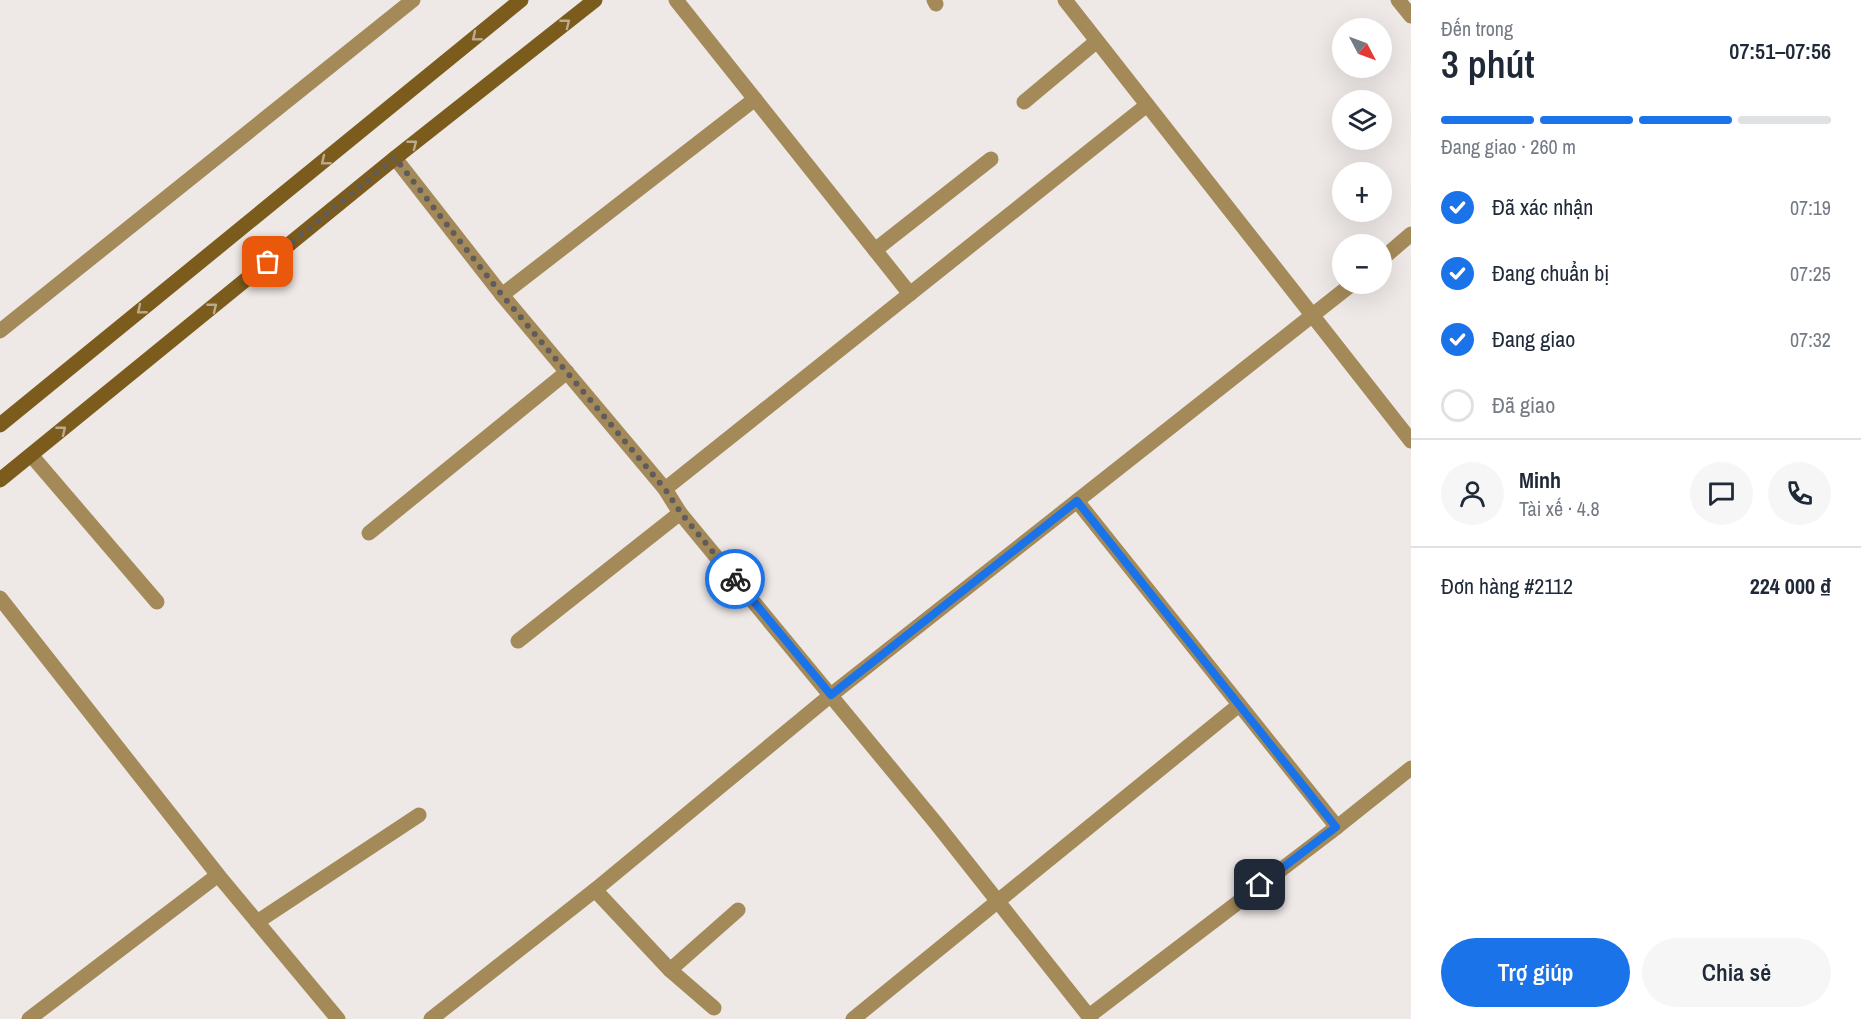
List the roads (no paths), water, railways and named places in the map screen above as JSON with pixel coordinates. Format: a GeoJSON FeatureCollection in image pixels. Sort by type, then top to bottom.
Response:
{"type":"FeatureCollection","features":[{"type":"Feature","properties":{"kind":"main road"},"geometry":{"type":"LineString","coordinates":[[0,425],[521,0]]}},
{"type":"Feature","properties":{"kind":"main road"},"geometry":{"type":"LineString","coordinates":[[0,480],[395,158],[595,0]]}},
{"type":"Feature","properties":{"kind":"street"},"geometry":{"type":"LineString","coordinates":[[0,331],[413,0]]}},
{"type":"Feature","properties":{"kind":"street"},"geometry":{"type":"LineString","coordinates":[[676,0],[910,294]]}},
{"type":"Feature","properties":{"kind":"street"},"geometry":{"type":"LineString","coordinates":[[1065,0],[1411,441]]}},
{"type":"Feature","properties":{"kind":"street"},"geometry":{"type":"LineString","coordinates":[[1398,0],[1411,16]]}},
{"type":"Feature","properties":{"kind":"street"},"geometry":{"type":"LineString","coordinates":[[1024,102],[1097,41]]}},
{"type":"Feature","properties":{"kind":"street"},"geometry":{"type":"LineString","coordinates":[[502,295],[755,99]]}},
{"type":"Feature","properties":{"kind":"street"},"geometry":{"type":"LineString","coordinates":[[665,489],[1148,105]]}},
{"type":"Feature","properties":{"kind":"street"},"geometry":{"type":"LineString","coordinates":[[395,158],[502,295],[665,489],[681,513],[999,900],[1090,1017],[1411,768]]}},
{"type":"Feature","properties":{"kind":"street"},"geometry":{"type":"LineString","coordinates":[[875,250],[991,159]]}},
{"type":"Feature","properties":{"kind":"street"},"geometry":{"type":"LineString","coordinates":[[1392,250],[1411,234]]}},
{"type":"Feature","properties":{"kind":"street"},"geometry":{"type":"LineString","coordinates":[[431,1019],[595,890],[831,695],[1340,294]]}},
{"type":"Feature","properties":{"kind":"street"},"geometry":{"type":"LineString","coordinates":[[369,533],[567,372]]}},
{"type":"Feature","properties":{"kind":"street"},"geometry":{"type":"LineString","coordinates":[[31,455],[157,602]]}},
{"type":"Feature","properties":{"kind":"street"},"geometry":{"type":"LineString","coordinates":[[1077,501],[1336,827]]}},
{"type":"Feature","properties":{"kind":"street"},"geometry":{"type":"LineString","coordinates":[[518,641],[681,513]]}},
{"type":"Feature","properties":{"kind":"street"},"geometry":{"type":"LineString","coordinates":[[0,598],[218,875],[338,1019]]}},
{"type":"Feature","properties":{"kind":"street"},"geometry":{"type":"LineString","coordinates":[[853,1019],[1239,705]]}},
{"type":"Feature","properties":{"kind":"street"},"geometry":{"type":"LineString","coordinates":[[257,922],[419,815]]}},
{"type":"Feature","properties":{"kind":"street"},"geometry":{"type":"LineString","coordinates":[[28,1019],[218,875]]}},
{"type":"Feature","properties":{"kind":"street"},"geometry":{"type":"LineString","coordinates":[[595,890],[670,970],[714,1008]]}},
{"type":"Feature","properties":{"kind":"street"},"geometry":{"type":"LineString","coordinates":[[670,970],[738,910]]}}]}
